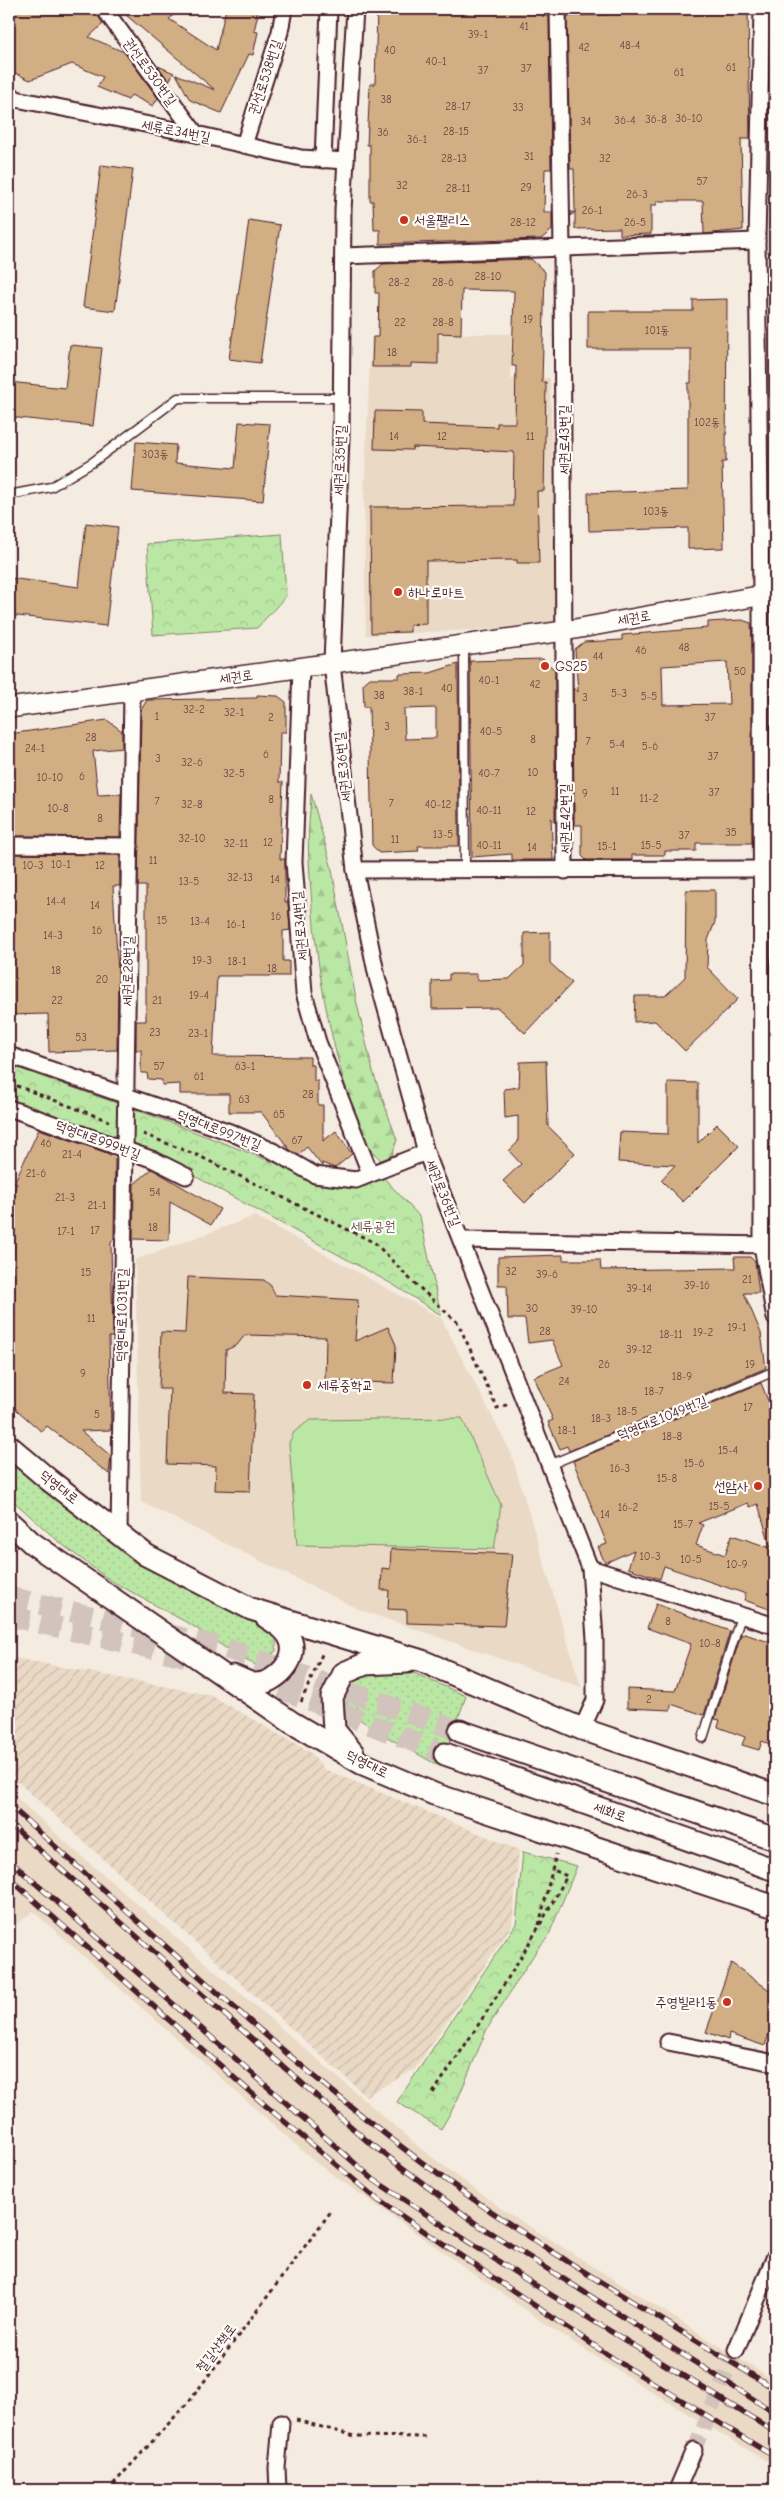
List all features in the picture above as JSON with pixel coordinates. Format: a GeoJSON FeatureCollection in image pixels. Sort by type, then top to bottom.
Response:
{"type":"FeatureCollection","features":[{"type":"Feature","properties":{"kind":"main road","name":"덕영대로"},"geometry":{"type":"LineString","coordinates":[[9,1446],[49,1480],[146,1555],[252,1609],[422,1661],[582,1729],[775,1795]]}},
{"type":"Feature","properties":{"kind":"main road","name":"덕영대로"},"geometry":{"type":"LineString","coordinates":[[9,1522],[32,1543],[214,1670],[291,1722],[361,1763],[434,1794],[775,1907]]}},
{"type":"Feature","properties":{"kind":"main road"},"geometry":{"type":"LineString","coordinates":[[214,1670],[256,1684],[278,1676],[286,1666],[291,1656],[292,1642],[284,1628],[252,1609]]}},
{"type":"Feature","properties":{"kind":"main road"},"geometry":{"type":"LineString","coordinates":[[361,1763],[334,1730],[332,1697],[344,1673],[365,1664],[422,1661]]}},
{"type":"Feature","properties":{"kind":"main road","name":"세화로"},"geometry":{"type":"LineString","coordinates":[[460,1731],[775,1839]]}},
{"type":"Feature","properties":{"kind":"main road","name":"세화로"},"geometry":{"type":"LineString","coordinates":[[445,1754],[775,1870]]}},
{"type":"Feature","properties":{"kind":"street","name":"권선로530번길"},"geometry":{"type":"LineString","coordinates":[[104,9],[196,134]]}},
{"type":"Feature","properties":{"kind":"street","name":"권선로538번길"},"geometry":{"type":"LineString","coordinates":[[244,144],[280,32],[284,9]]}},
{"type":"Feature","properties":{"kind":"street"},"geometry":{"type":"LineString","coordinates":[[324,160],[329,9]]}},
{"type":"Feature","properties":{"kind":"street","name":"세권로35번길"},"geometry":{"type":"LineString","coordinates":[[332,663],[341,398],[342,210],[354,9]]}},
{"type":"Feature","properties":{"kind":"street","name":"세권로43번길"},"geometry":{"type":"LineString","coordinates":[[558,9],[562,249],[564,631]]}},
{"type":"Feature","properties":{"kind":"street"},"geometry":{"type":"LineString","coordinates":[[762,9],[756,241],[770,594],[761,869],[769,1245],[775,1318]]}},
{"type":"Feature","properties":{"kind":"street","name":"세류로34번길"},"geometry":{"type":"LineString","coordinates":[[9,94],[16,99],[196,134],[301,158],[346,161]]}},
{"type":"Feature","properties":{"kind":"street"},"geometry":{"type":"LineString","coordinates":[[343,256],[756,241]]}},
{"type":"Feature","properties":{"kind":"street","name":"세권로"},"geometry":{"type":"LineString","coordinates":[[9,708],[564,631],[770,594]]}},
{"type":"Feature","properties":{"kind":"street","name":"세권로42번길"},"geometry":{"type":"LineString","coordinates":[[564,631],[565,871],[761,869]]}},
{"type":"Feature","properties":{"kind":"street","name":"세권로36번길"},"geometry":{"type":"LineString","coordinates":[[332,663],[355,870],[377,978],[426,1152],[461,1240],[769,1245]]}},
{"type":"Feature","properties":{"kind":"street","name":"세권로34번길"},"geometry":{"type":"LineString","coordinates":[[301,668],[294,862],[304,993],[318,1042],[370,1173]]}},
{"type":"Feature","properties":{"kind":"street","name":"세권로28번길"},"geometry":{"type":"LineString","coordinates":[[126,1097],[132,692]]}},
{"type":"Feature","properties":{"kind":"street"},"geometry":{"type":"LineString","coordinates":[[9,845],[130,846]]}},
{"type":"Feature","properties":{"kind":"street"},"geometry":{"type":"LineString","coordinates":[[355,870],[565,871]]}},
{"type":"Feature","properties":{"kind":"street","name":"덕영대로997번길"},"geometry":{"type":"LineString","coordinates":[[9,1055],[230,1132],[274,1152],[315,1174],[356,1180],[426,1152]]}},
{"type":"Feature","properties":{"kind":"street","name":"덕영대로1031번길"},"geometry":{"type":"LineString","coordinates":[[119,1534],[126,1097]]}},
{"type":"Feature","properties":{"kind":"street","name":"덕영대로999번길"},"geometry":{"type":"LineString","coordinates":[[9,1108],[154,1160],[186,1176]]}},
{"type":"Feature","properties":{"kind":"street"},"geometry":{"type":"LineString","coordinates":[[461,1240],[590,1568],[595,1639],[595,1700],[582,1729]]}},
{"type":"Feature","properties":{"kind":"street"},"geometry":{"type":"LineString","coordinates":[[590,1568],[775,1626]]}},
{"type":"Feature","properties":{"kind":"street"},"geometry":{"type":"LineString","coordinates":[[668,2042],[775,2063]]}},
{"type":"Feature","properties":{"kind":"street"},"geometry":{"type":"LineString","coordinates":[[736,2350],[775,2256]]}},
{"type":"Feature","properties":{"kind":"street"},"geometry":{"type":"LineString","coordinates":[[278,2490],[277,2468],[280,2423]]}},
{"type":"Feature","properties":{"kind":"street"},"geometry":{"type":"LineString","coordinates":[[677,2490],[694,2450]]}},
{"type":"Feature","properties":{"kind":"lane"},"geometry":{"type":"LineString","coordinates":[[9,495],[52,487],[93,462],[178,398],[341,398]]}},
{"type":"Feature","properties":{"kind":"lane"},"geometry":{"type":"LineString","coordinates":[[464,645],[465,871]]}},
{"type":"Feature","properties":{"kind":"lane","name":"덕영대로1049번길"},"geometry":{"type":"LineString","coordinates":[[550,1465],[775,1371]]}},
{"type":"Feature","properties":{"kind":"lane"},"geometry":{"type":"LineString","coordinates":[[703,1738],[741,1616]]}},
{"type":"Feature","properties":{"kind":"path"},"geometry":{"type":"LineString","coordinates":[[9,1083],[199,1156],[375,1243],[409,1278],[458,1323],[496,1408],[524,1398]]}},
{"type":"Feature","properties":{"kind":"path"},"geometry":{"type":"LineString","coordinates":[[301,1702],[325,1646]]}},
{"type":"Feature","properties":{"kind":"path"},"geometry":{"type":"LineString","coordinates":[[433,2093],[481,2023],[538,1931],[567,1876],[551,1869],[538,1931]]}},
{"type":"Feature","properties":{"kind":"path","name":"철길산책로"},"geometry":{"type":"LineString","coordinates":[[108,2490],[191,2399],[332,2210]]}},
{"type":"Feature","properties":{"kind":"path"},"geometry":{"type":"LineString","coordinates":[[280,2423],[286,2418],[355,2436],[426,2437]]}},
{"type":"Feature","properties":{"kind":"shaded area"},"geometry":{"type":"Polygon","coordinates":[[[445,334],[511,334],[511,379],[550,378],[557,626],[366,635],[364,498],[371,337],[434,338],[445,334]]]}},
{"type":"Feature","properties":{"kind":"shaded area","name":"세류중학교"},"geometry":{"type":"Polygon","coordinates":[[[255,1216],[441,1318],[511,1453],[581,1687],[358,1609],[141,1502],[135,1260],[255,1216]]]}},
{"type":"Feature","properties":{"kind":"shaded area"},"geometry":{"type":"Polygon","coordinates":[[[9,1657],[210,1695],[310,1752],[324,1769],[519,1850],[512,1925],[415,2069],[366,2096],[9,1774],[9,1657]]]}},
{"type":"Feature","properties":{"kind":"shaded area"},"geometry":{"type":"Polygon","coordinates":[[[9,1791],[71,1847],[426,2153],[502,2209],[775,2381],[775,2466],[663,2399],[548,2326],[315,2162],[33,1911],[9,1930],[9,1791]]]}},
{"type":"Feature","properties":{"kind":"green space"},"geometry":{"type":"Polygon","coordinates":[[[282,534],[286,596],[257,628],[153,635],[147,544],[282,534]]]}},
{"type":"Feature","properties":{"kind":"green space"},"geometry":{"type":"Polygon","coordinates":[[[311,794],[331,865],[357,1004],[373,1072],[397,1140],[392,1155],[382,1161],[376,1156],[364,1137],[353,1109],[335,1048],[322,986],[317,954],[308,843],[311,794]]]}},
{"type":"Feature","properties":{"kind":"green space","name":"세류공원"},"geometry":{"type":"Polygon","coordinates":[[[9,1065],[153,1116],[312,1177],[361,1187],[383,1177],[420,1217],[441,1315],[392,1284],[158,1156],[9,1100],[9,1065]]]}},
{"type":"Feature","properties":{"kind":"green space"},"geometry":{"type":"Polygon","coordinates":[[[462,1418],[501,1505],[494,1549],[297,1545],[289,1443],[294,1432],[310,1420],[462,1418]]]}},
{"type":"Feature","properties":{"kind":"green space"},"geometry":{"type":"Polygon","coordinates":[[[9,1460],[45,1489],[271,1625],[276,1636],[276,1651],[258,1666],[239,1657],[193,1626],[108,1579],[59,1542],[9,1497],[9,1460]]]}},
{"type":"Feature","properties":{"kind":"green space"},"geometry":{"type":"Polygon","coordinates":[[[398,1666],[466,1696],[441,1767],[371,1728],[351,1712],[345,1700],[346,1687],[352,1679],[363,1672],[398,1666]]]}},
{"type":"Feature","properties":{"kind":"green space"},"geometry":{"type":"Polygon","coordinates":[[[523,1852],[577,1866],[548,1937],[538,1948],[487,2029],[457,2101],[441,2129],[397,2102],[516,1924],[523,1852]]]}},
{"type":"Feature","properties":{"kind":"building"},"geometry":{"type":"Polygon","coordinates":[[[9,9],[95,9],[103,24],[89,37],[124,52],[158,98],[153,106],[131,95],[128,100],[97,87],[103,77],[72,64],[30,80],[15,73],[9,67],[9,9]]]}},
{"type":"Feature","properties":{"kind":"building"},"geometry":{"type":"Polygon","coordinates":[[[115,9],[180,9],[169,19],[216,50],[226,9],[259,9],[254,31],[258,32],[253,55],[249,54],[221,113],[190,100],[176,74],[215,90],[120,10],[118,12],[115,9]]]}},
{"type":"Feature","properties":{"kind":"building"},"geometry":{"type":"Polygon","coordinates":[[[377,9],[542,9],[542,16],[549,16],[551,169],[545,169],[544,212],[552,212],[552,230],[541,239],[380,244],[380,230],[374,230],[373,201],[370,201],[370,145],[367,145],[370,84],[375,84],[377,9]]]}},
{"type":"Feature","properties":{"kind":"building"},"geometry":{"type":"Polygon","coordinates":[[[663,9],[748,9],[750,139],[741,139],[743,230],[704,234],[703,201],[657,201],[657,205],[651,205],[651,234],[620,235],[620,228],[575,229],[574,169],[570,169],[567,16],[663,13],[663,9]]]}},
{"type":"Feature","properties":{"kind":"building"},"geometry":{"type":"Polygon","coordinates":[[[158,66],[174,73],[169,81],[158,66]]]}},
{"type":"Feature","properties":{"kind":"building"},"geometry":{"type":"Polygon","coordinates":[[[101,165],[133,169],[115,311],[83,307],[101,165]]]}},
{"type":"Feature","properties":{"kind":"building"},"geometry":{"type":"Polygon","coordinates":[[[249,220],[280,225],[260,363],[229,359],[249,220]]]}},
{"type":"Feature","properties":{"kind":"building"},"geometry":{"type":"Polygon","coordinates":[[[531,259],[545,272],[542,382],[546,382],[544,491],[537,491],[539,563],[517,563],[517,560],[426,561],[426,624],[410,625],[410,632],[371,633],[370,507],[513,506],[514,452],[413,447],[412,450],[374,449],[375,411],[422,412],[422,424],[497,427],[497,423],[515,423],[516,366],[512,366],[514,291],[462,290],[461,334],[438,333],[438,364],[411,363],[411,367],[372,367],[373,337],[378,337],[379,293],[375,293],[375,271],[383,264],[531,259]]]}},
{"type":"Feature","properties":{"kind":"building"},"geometry":{"type":"Polygon","coordinates":[[[727,299],[726,462],[722,462],[724,548],[688,549],[688,528],[589,531],[588,493],[688,490],[688,383],[691,383],[691,349],[588,349],[588,311],[693,311],[693,300],[727,299]]]}},
{"type":"Feature","properties":{"kind":"building"},"geometry":{"type":"Polygon","coordinates":[[[70,345],[102,348],[93,426],[9,417],[9,382],[65,388],[70,345]]]}},
{"type":"Feature","properties":{"kind":"building"},"geometry":{"type":"Polygon","coordinates":[[[239,422],[270,424],[263,501],[132,491],[136,442],[176,445],[175,463],[235,468],[239,422]]]}},
{"type":"Feature","properties":{"kind":"building"},"geometry":{"type":"Polygon","coordinates":[[[86,523],[118,527],[106,626],[9,615],[9,578],[79,587],[86,523]]]}},
{"type":"Feature","properties":{"kind":"building"},"geometry":{"type":"Polygon","coordinates":[[[742,620],[751,623],[752,843],[696,843],[696,851],[665,851],[665,855],[632,855],[632,860],[586,860],[582,856],[582,825],[574,825],[573,688],[578,692],[575,649],[584,642],[622,640],[622,635],[708,628],[708,622],[742,620]],[[727,662],[662,666],[663,705],[729,704],[727,662]]]}},
{"type":"Feature","properties":{"kind":"building"},"geometry":{"type":"Polygon","coordinates":[[[543,659],[555,670],[555,823],[551,818],[553,860],[512,860],[512,854],[472,857],[470,661],[543,659]]]}},
{"type":"Feature","properties":{"kind":"building"},"geometry":{"type":"Polygon","coordinates":[[[458,664],[459,846],[418,846],[419,851],[379,853],[372,845],[369,707],[364,707],[363,684],[370,678],[399,678],[399,674],[430,673],[458,664]],[[436,708],[404,709],[405,739],[436,738],[436,708]]]}},
{"type":"Feature","properties":{"kind":"building"},"geometry":{"type":"Polygon","coordinates":[[[257,695],[278,696],[286,702],[286,732],[280,732],[279,782],[283,782],[280,859],[285,859],[285,902],[288,902],[290,930],[283,931],[283,961],[289,961],[289,976],[217,976],[213,1056],[310,1057],[310,1065],[314,1065],[314,1081],[318,1081],[318,1105],[323,1105],[323,1141],[336,1131],[352,1154],[335,1168],[322,1163],[322,1166],[307,1147],[298,1155],[290,1150],[261,1112],[229,1112],[229,1094],[180,1094],[180,1084],[162,1085],[162,1080],[148,1079],[147,1073],[141,1073],[141,1050],[136,1050],[136,1021],[146,1021],[146,886],[138,886],[141,710],[147,700],[257,698],[257,695]]]}},
{"type":"Feature","properties":{"kind":"building"},"geometry":{"type":"Polygon","coordinates":[[[107,720],[122,731],[122,748],[93,751],[98,795],[121,794],[120,837],[9,836],[9,783],[14,783],[9,734],[107,720]]]}},
{"type":"Feature","properties":{"kind":"building"},"geometry":{"type":"Polygon","coordinates":[[[9,854],[120,855],[120,886],[113,886],[118,973],[117,1050],[49,1052],[48,1014],[9,1015],[9,854]]]}},
{"type":"Feature","properties":{"kind":"building"},"geometry":{"type":"Polygon","coordinates":[[[686,890],[715,890],[715,922],[708,940],[707,967],[738,999],[685,1051],[655,1021],[634,1022],[635,996],[665,996],[685,977],[686,890]]]}},
{"type":"Feature","properties":{"kind":"building"},"geometry":{"type":"Polygon","coordinates":[[[550,932],[550,963],[572,983],[525,1033],[498,1008],[432,1009],[432,981],[449,980],[449,974],[477,974],[477,980],[509,979],[524,965],[524,933],[550,932]]]}},
{"type":"Feature","properties":{"kind":"building"},"geometry":{"type":"Polygon","coordinates":[[[546,1061],[548,1126],[575,1153],[525,1203],[503,1181],[521,1164],[509,1151],[518,1142],[518,1116],[505,1118],[504,1089],[519,1087],[520,1062],[546,1061]]]}},
{"type":"Feature","properties":{"kind":"building"},"geometry":{"type":"Polygon","coordinates":[[[668,1082],[698,1083],[698,1143],[717,1124],[739,1146],[683,1202],[661,1180],[675,1165],[618,1162],[620,1132],[668,1134],[668,1082]]]}},
{"type":"Feature","properties":{"kind":"building"},"geometry":{"type":"Polygon","coordinates":[[[39,1129],[107,1153],[115,1159],[114,1238],[111,1243],[113,1337],[109,1337],[111,1430],[81,1431],[111,1456],[109,1474],[47,1426],[42,1432],[9,1403],[9,1316],[15,1316],[13,1265],[9,1265],[9,1204],[17,1183],[14,1183],[39,1129]]]}},
{"type":"Feature","properties":{"kind":"building"},"geometry":{"type":"Polygon","coordinates":[[[152,1169],[220,1209],[211,1225],[170,1202],[169,1240],[133,1239],[134,1184],[152,1169]]]}},
{"type":"Feature","properties":{"kind":"building"},"geometry":{"type":"Polygon","coordinates":[[[563,1255],[563,1260],[600,1260],[601,1270],[735,1268],[734,1257],[750,1257],[755,1262],[759,1293],[744,1293],[761,1333],[766,1368],[569,1451],[567,1446],[560,1449],[548,1422],[553,1420],[534,1377],[563,1365],[552,1340],[528,1343],[525,1319],[508,1319],[507,1285],[498,1285],[498,1257],[563,1255]]]}},
{"type":"Feature","properties":{"kind":"building"},"geometry":{"type":"Polygon","coordinates":[[[188,1277],[264,1280],[271,1286],[275,1295],[358,1300],[355,1341],[388,1327],[396,1345],[394,1383],[325,1381],[326,1337],[245,1335],[237,1345],[226,1350],[225,1393],[254,1394],[250,1491],[215,1490],[216,1466],[167,1464],[170,1389],[159,1389],[161,1332],[185,1333],[188,1277]]]}},
{"type":"Feature","properties":{"kind":"building"},"geometry":{"type":"Polygon","coordinates":[[[761,1383],[775,1418],[775,1548],[772,1549],[775,1550],[775,1611],[744,1600],[746,1594],[664,1566],[660,1579],[628,1568],[634,1550],[605,1563],[598,1547],[607,1544],[573,1461],[761,1383]],[[748,1503],[698,1523],[703,1525],[696,1545],[725,1555],[732,1535],[771,1548],[758,1504],[750,1507],[748,1503]]]}},
{"type":"Feature","properties":{"kind":"building"},"geometry":{"type":"Polygon","coordinates":[[[391,1549],[512,1554],[504,1626],[407,1623],[407,1610],[388,1609],[389,1590],[381,1590],[382,1568],[390,1569],[391,1549]]]}},
{"type":"Feature","properties":{"kind":"building"},"geometry":{"type":"Polygon","coordinates":[[[656,1604],[730,1631],[704,1715],[671,1704],[671,1710],[627,1708],[627,1689],[675,1691],[691,1644],[647,1628],[656,1604]]]}},
{"type":"Feature","properties":{"kind":"building"},"geometry":{"type":"Polygon","coordinates":[[[745,1634],[775,1644],[775,1746],[762,1741],[759,1750],[742,1745],[745,1737],[718,1727],[720,1720],[715,1719],[741,1635],[745,1634]]]}},
{"type":"Feature","properties":{"kind":"building"},"geometry":{"type":"Polygon","coordinates":[[[731,1963],[775,1994],[775,2014],[765,2046],[729,2034],[728,2040],[706,2032],[731,1963]]]}},
{"type":"Feature","properties":{"kind":"tunnel"},"geometry":{"type":"LineString","coordinates":[[9,1597],[222,1647],[460,1731]]}},
{"type":"Feature","properties":{"kind":"tunnel"},"geometry":{"type":"LineString","coordinates":[[9,1616],[201,1660]]}},
{"type":"Feature","properties":{"kind":"tunnel"},"geometry":{"type":"LineString","coordinates":[[251,1677],[445,1754]]}},
{"type":"Feature","properties":{"kind":"tunnel"},"geometry":{"type":"LineString","coordinates":[[694,2450],[736,2350]]}},
{"type":"Feature","properties":{"kind":"railway"},"geometry":{"type":"LineString","coordinates":[[9,1805],[262,2032],[420,2161],[506,2222],[551,2251],[775,2389]]}},
{"type":"Feature","properties":{"kind":"railway"},"geometry":{"type":"LineString","coordinates":[[9,1823],[366,2140],[475,2223],[775,2413]]}},
{"type":"Feature","properties":{"kind":"railway"},"geometry":{"type":"LineString","coordinates":[[9,1860],[374,2180],[530,2282],[775,2432]]}},
{"type":"Feature","properties":{"kind":"railway"},"geometry":{"type":"LineString","coordinates":[[9,1878],[266,2106],[378,2200],[614,2359],[775,2457]]}},
{"type":"Feature","properties":{"kind":"place","name":"서울팰리스"},"geometry":{"type":"Point","coordinates":[404,220]}},
{"type":"Feature","properties":{"kind":"place","name":"하나로마트"},"geometry":{"type":"Point","coordinates":[398,592]}},
{"type":"Feature","properties":{"kind":"place","name":"GS25"},"geometry":{"type":"Point","coordinates":[545,666]}},
{"type":"Feature","properties":{"kind":"place","name":"세류중학교"},"geometry":{"type":"Point","coordinates":[307,1385]}},
{"type":"Feature","properties":{"kind":"place","name":"선암사"},"geometry":{"type":"Point","coordinates":[758,1486]}},
{"type":"Feature","properties":{"kind":"place","name":"주영빌라1동"},"geometry":{"type":"Point","coordinates":[727,2002]}}]}
